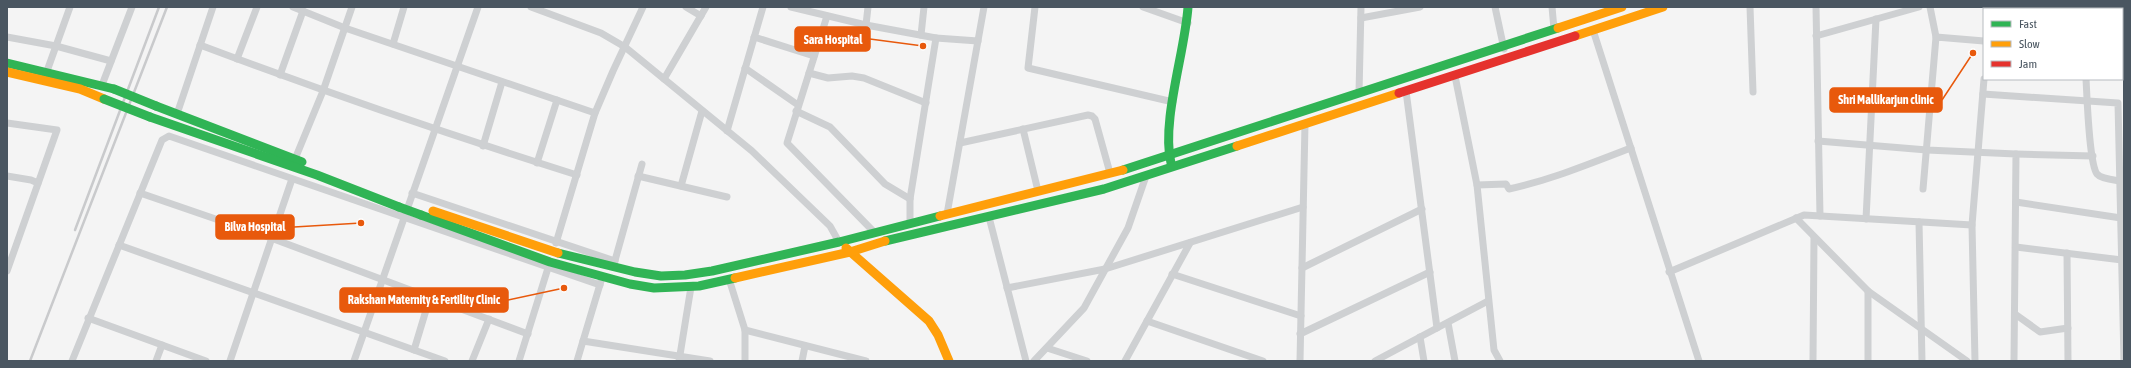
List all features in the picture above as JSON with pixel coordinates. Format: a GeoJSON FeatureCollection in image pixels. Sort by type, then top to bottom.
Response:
{"type":"FeatureCollection","features":[{"type":"Feature","properties":{"kind":"main road"},"geometry":{"type":"LineString","coordinates":[[1172,167],[1168,155],[1172,102],[1188,22],[1188,7]]}},
{"type":"Feature","properties":{"kind":"main road"},"geometry":{"type":"LineString","coordinates":[[7,72],[80,89],[150,117],[423,211],[561,254],[614,264],[661,276],[685,275],[712,271],[839,242],[1110,173],[1359,94],[1622,7]]}},
{"type":"Feature","properties":{"kind":"main road"},"geometry":{"type":"LineString","coordinates":[[423,211],[601,281],[654,288],[691,287],[850,252],[890,240],[1104,190],[1663,7]]}},
{"type":"Feature","properties":{"kind":"main road"},"geometry":{"type":"LineString","coordinates":[[7,63],[114,89],[295,159],[401,204]]}},
{"type":"Feature","properties":{"kind":"main road"},"geometry":{"type":"LineString","coordinates":[[839,242],[929,321],[938,335],[949,361]]}},
{"type":"Feature","properties":{"kind":"street"},"geometry":{"type":"LineString","coordinates":[[47,72],[70,7]]}},
{"type":"Feature","properties":{"kind":"street"},"geometry":{"type":"LineString","coordinates":[[102,85],[132,7]]}},
{"type":"Feature","properties":{"kind":"street"},"geometry":{"type":"LineString","coordinates":[[177,114],[214,7]]}},
{"type":"Feature","properties":{"kind":"street"},"geometry":{"type":"LineString","coordinates":[[238,59],[257,7]]}},
{"type":"Feature","properties":{"kind":"street"},"geometry":{"type":"LineString","coordinates":[[293,7],[345,28],[595,113]]}},
{"type":"Feature","properties":{"kind":"street"},"geometry":{"type":"LineString","coordinates":[[295,159],[322,91],[352,7]]}},
{"type":"Feature","properties":{"kind":"street"},"geometry":{"type":"LineString","coordinates":[[393,44],[404,7]]}},
{"type":"Feature","properties":{"kind":"street"},"geometry":{"type":"LineString","coordinates":[[354,361],[403,217],[478,7]]}},
{"type":"Feature","properties":{"kind":"street"},"geometry":{"type":"LineString","coordinates":[[530,7],[601,33],[625,47],[752,151],[830,226],[839,242]]}},
{"type":"Feature","properties":{"kind":"street"},"geometry":{"type":"LineString","coordinates":[[556,243],[595,113],[643,7]]}},
{"type":"Feature","properties":{"kind":"street"},"geometry":{"type":"LineString","coordinates":[[686,7],[701,16]]}},
{"type":"Feature","properties":{"kind":"street"},"geometry":{"type":"LineString","coordinates":[[664,79],[706,7]]}},
{"type":"Feature","properties":{"kind":"street"},"geometry":{"type":"LineString","coordinates":[[727,131],[762,7]]}},
{"type":"Feature","properties":{"kind":"street"},"geometry":{"type":"LineString","coordinates":[[791,7],[814,10],[827,16],[866,25],[936,38],[978,41]]}},
{"type":"Feature","properties":{"kind":"street"},"geometry":{"type":"LineString","coordinates":[[866,25],[868,7]]}},
{"type":"Feature","properties":{"kind":"street"},"geometry":{"type":"LineString","coordinates":[[921,35],[924,7]]}},
{"type":"Feature","properties":{"kind":"street"},"geometry":{"type":"LineString","coordinates":[[947,214],[984,7]]}},
{"type":"Feature","properties":{"kind":"street"},"geometry":{"type":"LineString","coordinates":[[1035,7],[1028,68],[1172,102]]}},
{"type":"Feature","properties":{"kind":"street"},"geometry":{"type":"LineString","coordinates":[[1143,7],[1188,22]]}},
{"type":"Feature","properties":{"kind":"street"},"geometry":{"type":"LineString","coordinates":[[1359,94],[1361,7]]}},
{"type":"Feature","properties":{"kind":"street"},"geometry":{"type":"LineString","coordinates":[[1361,18],[1420,7]]}},
{"type":"Feature","properties":{"kind":"street"},"geometry":{"type":"LineString","coordinates":[[1495,7],[1508,58]]}},
{"type":"Feature","properties":{"kind":"street"},"geometry":{"type":"LineString","coordinates":[[1552,7],[1554,29]]}},
{"type":"Feature","properties":{"kind":"street"},"geometry":{"type":"LineString","coordinates":[[1750,7],[1753,92]]}},
{"type":"Feature","properties":{"kind":"street"},"geometry":{"type":"LineString","coordinates":[[1816,7],[1820,216]]}},
{"type":"Feature","properties":{"kind":"street"},"geometry":{"type":"LineString","coordinates":[[1816,36],[1919,7]]}},
{"type":"Feature","properties":{"kind":"street"},"geometry":{"type":"LineString","coordinates":[[1923,189],[1936,37],[1930,7]]}},
{"type":"Feature","properties":{"kind":"street"},"geometry":{"type":"LineString","coordinates":[[2000,7],[2012,8]]}},
{"type":"Feature","properties":{"kind":"street"},"geometry":{"type":"LineString","coordinates":[[280,75],[303,11]]}},
{"type":"Feature","properties":{"kind":"street"},"geometry":{"type":"LineString","coordinates":[[827,16],[786,142],[874,232]]}},
{"type":"Feature","properties":{"kind":"street"},"geometry":{"type":"LineString","coordinates":[[1866,219],[1876,19]]}},
{"type":"Feature","properties":{"kind":"street"},"geometry":{"type":"LineString","coordinates":[[1593,30],[1669,272],[1699,361]]}},
{"type":"Feature","properties":{"kind":"street"},"geometry":{"type":"LineString","coordinates":[[754,36],[814,56]]}},
{"type":"Feature","properties":{"kind":"street"},"geometry":{"type":"LineString","coordinates":[[7,37],[56,46],[111,61]]}},
{"type":"Feature","properties":{"kind":"street"},"geometry":{"type":"LineString","coordinates":[[1936,37],[1983,41]]}},
{"type":"Feature","properties":{"kind":"street"},"geometry":{"type":"LineString","coordinates":[[910,223],[910,199],[936,38]]}},
{"type":"Feature","properties":{"kind":"street"},"geometry":{"type":"LineString","coordinates":[[200,45],[322,91],[434,130],[577,176]]}},
{"type":"Feature","properties":{"kind":"street"},"geometry":{"type":"LineString","coordinates":[[745,68],[797,108],[830,127],[885,184],[910,199]]}},
{"type":"Feature","properties":{"kind":"street"},"geometry":{"type":"LineString","coordinates":[[809,73],[828,78],[852,76],[864,78],[926,103]]}},
{"type":"Feature","properties":{"kind":"street"},"geometry":{"type":"LineString","coordinates":[[1455,76],[1477,185],[1494,350],[1500,361]]}},
{"type":"Feature","properties":{"kind":"street"},"geometry":{"type":"LineString","coordinates":[[1975,361],[1972,225],[1984,80]]}},
{"type":"Feature","properties":{"kind":"street"},"geometry":{"type":"LineString","coordinates":[[2086,80],[2087,101],[2096,173],[2100,176],[2120,181]]}},
{"type":"Feature","properties":{"kind":"street"},"geometry":{"type":"LineString","coordinates":[[483,146],[502,82]]}},
{"type":"Feature","properties":{"kind":"street"},"geometry":{"type":"LineString","coordinates":[[1406,92],[1437,328]]}},
{"type":"Feature","properties":{"kind":"street"},"geometry":{"type":"LineString","coordinates":[[1983,94],[2118,103],[2124,360]]}},
{"type":"Feature","properties":{"kind":"street"},"geometry":{"type":"LineString","coordinates":[[537,163],[557,100]]}},
{"type":"Feature","properties":{"kind":"street"},"geometry":{"type":"LineString","coordinates":[[681,186],[702,111]]}},
{"type":"Feature","properties":{"kind":"street"},"geometry":{"type":"LineString","coordinates":[[960,143],[1088,115],[1095,119],[1110,173]]}},
{"type":"Feature","properties":{"kind":"street"},"geometry":{"type":"LineString","coordinates":[[7,123],[57,130],[7,272]]}},
{"type":"Feature","properties":{"kind":"street"},"geometry":{"type":"LineString","coordinates":[[1300,361],[1305,124]]}},
{"type":"Feature","properties":{"kind":"street"},"geometry":{"type":"LineString","coordinates":[[1023,129],[1038,191]]}},
{"type":"Feature","properties":{"kind":"street"},"geometry":{"type":"LineString","coordinates":[[72,361],[88,318],[162,140],[165,136],[169,136],[548,268],[601,281],[577,361]]}},
{"type":"Feature","properties":{"kind":"street"},"geometry":{"type":"LineString","coordinates":[[1818,141],[1978,153],[2093,156]]}},
{"type":"Feature","properties":{"kind":"street"},"geometry":{"type":"LineString","coordinates":[[1477,185],[1506,184],[1509,189],[1518,188],[1550,178],[1631,148]]}},
{"type":"Feature","properties":{"kind":"street"},"geometry":{"type":"LineString","coordinates":[[2014,361],[2016,154]]}},
{"type":"Feature","properties":{"kind":"street"},"geometry":{"type":"LineString","coordinates":[[412,194],[614,264],[642,164]]}},
{"type":"Feature","properties":{"kind":"street"},"geometry":{"type":"LineString","coordinates":[[7,176],[31,180],[38,183]]}},
{"type":"Feature","properties":{"kind":"street"},"geometry":{"type":"LineString","coordinates":[[638,176],[727,197]]}},
{"type":"Feature","properties":{"kind":"street"},"geometry":{"type":"LineString","coordinates":[[1034,361],[1084,308],[1128,228],[1146,176]]}},
{"type":"Feature","properties":{"kind":"street"},"geometry":{"type":"LineString","coordinates":[[230,361],[292,179]]}},
{"type":"Feature","properties":{"kind":"street"},"geometry":{"type":"LineString","coordinates":[[140,193],[271,238],[528,334]]}},
{"type":"Feature","properties":{"kind":"street"},"geometry":{"type":"LineString","coordinates":[[2016,202],[2121,218]]}},
{"type":"Feature","properties":{"kind":"street"},"geometry":{"type":"LineString","coordinates":[[1007,288],[1105,269],[1303,207]]}},
{"type":"Feature","properties":{"kind":"street"},"geometry":{"type":"LineString","coordinates":[[1302,268],[1422,209]]}},
{"type":"Feature","properties":{"kind":"street"},"geometry":{"type":"LineString","coordinates":[[1669,272],[1804,215],[1972,225]]}},
{"type":"Feature","properties":{"kind":"street"},"geometry":{"type":"LineString","coordinates":[[990,217],[1026,361]]}},
{"type":"Feature","properties":{"kind":"street"},"geometry":{"type":"LineString","coordinates":[[1796,218],[1868,291],[1967,361]]}},
{"type":"Feature","properties":{"kind":"street"},"geometry":{"type":"LineString","coordinates":[[1919,222],[1922,361]]}},
{"type":"Feature","properties":{"kind":"street"},"geometry":{"type":"LineString","coordinates":[[1813,361],[1814,236]]}},
{"type":"Feature","properties":{"kind":"street"},"geometry":{"type":"LineString","coordinates":[[1125,361],[1190,243]]}},
{"type":"Feature","properties":{"kind":"street"},"geometry":{"type":"LineString","coordinates":[[119,245],[445,361]]}},
{"type":"Feature","properties":{"kind":"street"},"geometry":{"type":"LineString","coordinates":[[2016,248],[2122,260]]}},
{"type":"Feature","properties":{"kind":"street"},"geometry":{"type":"LineString","coordinates":[[2067,254],[2068,361]]}},
{"type":"Feature","properties":{"kind":"street"},"geometry":{"type":"LineString","coordinates":[[519,361],[548,268]]}},
{"type":"Feature","properties":{"kind":"street"},"geometry":{"type":"LineString","coordinates":[[1300,334],[1430,272]]}},
{"type":"Feature","properties":{"kind":"street"},"geometry":{"type":"LineString","coordinates":[[1172,274],[1301,316]]}},
{"type":"Feature","properties":{"kind":"street"},"geometry":{"type":"LineString","coordinates":[[729,279],[745,330],[745,361]]}},
{"type":"Feature","properties":{"kind":"street"},"geometry":{"type":"LineString","coordinates":[[679,359],[691,287]]}},
{"type":"Feature","properties":{"kind":"street"},"geometry":{"type":"LineString","coordinates":[[1868,291],[1868,361]]}},
{"type":"Feature","properties":{"kind":"street"},"geometry":{"type":"LineString","coordinates":[[414,350],[430,297]]}},
{"type":"Feature","properties":{"kind":"street"},"geometry":{"type":"LineString","coordinates":[[1375,361],[1488,301]]}},
{"type":"Feature","properties":{"kind":"street"},"geometry":{"type":"LineString","coordinates":[[2015,314],[2040,332],[2068,328]]}},
{"type":"Feature","properties":{"kind":"street"},"geometry":{"type":"LineString","coordinates":[[88,318],[206,361]]}},
{"type":"Feature","properties":{"kind":"street"},"geometry":{"type":"LineString","coordinates":[[472,361],[489,319]]}},
{"type":"Feature","properties":{"kind":"street"},"geometry":{"type":"LineString","coordinates":[[1147,321],[1263,361]]}},
{"type":"Feature","properties":{"kind":"street"},"geometry":{"type":"LineString","coordinates":[[1448,323],[1455,361]]}},
{"type":"Feature","properties":{"kind":"street"},"geometry":{"type":"LineString","coordinates":[[745,330],[861,360]]}},
{"type":"Feature","properties":{"kind":"street"},"geometry":{"type":"LineString","coordinates":[[1420,337],[1424,361]]}},
{"type":"Feature","properties":{"kind":"street"},"geometry":{"type":"LineString","coordinates":[[583,341],[679,359],[710,361]]}},
{"type":"Feature","properties":{"kind":"street"},"geometry":{"type":"LineString","coordinates":[[156,361],[162,345]]}},
{"type":"Feature","properties":{"kind":"street"},"geometry":{"type":"LineString","coordinates":[[802,361],[806,346]]}},
{"type":"Feature","properties":{"kind":"street"},"geometry":{"type":"LineString","coordinates":[[1047,348],[1087,361]]}},
{"type":"Feature","properties":{"kind":"railway"},"geometry":{"type":"LineString","coordinates":[[75,230],[159,7]]}},
{"type":"Feature","properties":{"kind":"railway"},"geometry":{"type":"LineString","coordinates":[[30,361],[167,7]]}},
{"type":"Feature","properties":{"kind":"traffic: fast"},"geometry":{"type":"LineString","coordinates":[[1171,163],[1169,146],[1171,107],[1188,7]]}},
{"type":"Feature","properties":{"kind":"traffic: fast"},"geometry":{"type":"LineString","coordinates":[[1123,170],[1558,28]]}},
{"type":"Feature","properties":{"kind":"traffic: fast"},"geometry":{"type":"LineString","coordinates":[[7,63],[114,89]]}},
{"type":"Feature","properties":{"kind":"traffic: fast"},"geometry":{"type":"LineString","coordinates":[[114,89],[156,106]]}},
{"type":"Feature","properties":{"kind":"traffic: fast"},"geometry":{"type":"LineString","coordinates":[[104,99],[150,117]]}},
{"type":"Feature","properties":{"kind":"traffic: fast"},"geometry":{"type":"LineString","coordinates":[[156,106],[302,162]]}},
{"type":"Feature","properties":{"kind":"traffic: fast"},"geometry":{"type":"LineString","coordinates":[[150,117],[317,175],[399,207]]}},
{"type":"Feature","properties":{"kind":"traffic: fast"},"geometry":{"type":"LineString","coordinates":[[885,241],[1104,189],[1237,146]]}},
{"type":"Feature","properties":{"kind":"traffic: fast"},"geometry":{"type":"LineString","coordinates":[[399,207],[421,215]]}},
{"type":"Feature","properties":{"kind":"traffic: fast"},"geometry":{"type":"LineString","coordinates":[[421,215],[550,262],[630,284],[654,288],[699,286],[735,278]]}},
{"type":"Feature","properties":{"kind":"traffic: fast"},"geometry":{"type":"LineString","coordinates":[[558,253],[635,272],[661,276],[685,275],[712,271],[839,242],[940,216]]}},
{"type":"Feature","properties":{"kind":"traffic: slow"},"geometry":{"type":"LineString","coordinates":[[1558,28],[1622,7]]}},
{"type":"Feature","properties":{"kind":"traffic: slow"},"geometry":{"type":"LineString","coordinates":[[1575,36],[1663,7]]}},
{"type":"Feature","properties":{"kind":"traffic: slow"},"geometry":{"type":"LineString","coordinates":[[7,72],[80,89],[104,99]]}},
{"type":"Feature","properties":{"kind":"traffic: slow"},"geometry":{"type":"LineString","coordinates":[[1237,146],[1399,93]]}},
{"type":"Feature","properties":{"kind":"traffic: slow"},"geometry":{"type":"LineString","coordinates":[[940,216],[1123,170]]}},
{"type":"Feature","properties":{"kind":"traffic: slow"},"geometry":{"type":"LineString","coordinates":[[433,211],[558,253]]}},
{"type":"Feature","properties":{"kind":"traffic: slow"},"geometry":{"type":"LineString","coordinates":[[735,278],[850,252],[885,241]]}},
{"type":"Feature","properties":{"kind":"traffic: slow"},"geometry":{"type":"LineString","coordinates":[[846,248],[929,321],[938,335],[949,361]]}},
{"type":"Feature","properties":{"kind":"traffic: jam"},"geometry":{"type":"LineString","coordinates":[[1399,93],[1575,36]]}},
{"type":"Feature","properties":{"kind":"place","name":"Sara Hospital"},"geometry":{"type":"Point","coordinates":[923,46]}},
{"type":"Feature","properties":{"kind":"place","name":"Shri Mallikarjun clinic"},"geometry":{"type":"Point","coordinates":[1973,53]}},
{"type":"Feature","properties":{"kind":"place","name":"Bilva Hospital"},"geometry":{"type":"Point","coordinates":[361,223]}},
{"type":"Feature","properties":{"kind":"place","name":"Rakshan Maternity & Fertility Clinic"},"geometry":{"type":"Point","coordinates":[564,288]}}]}
